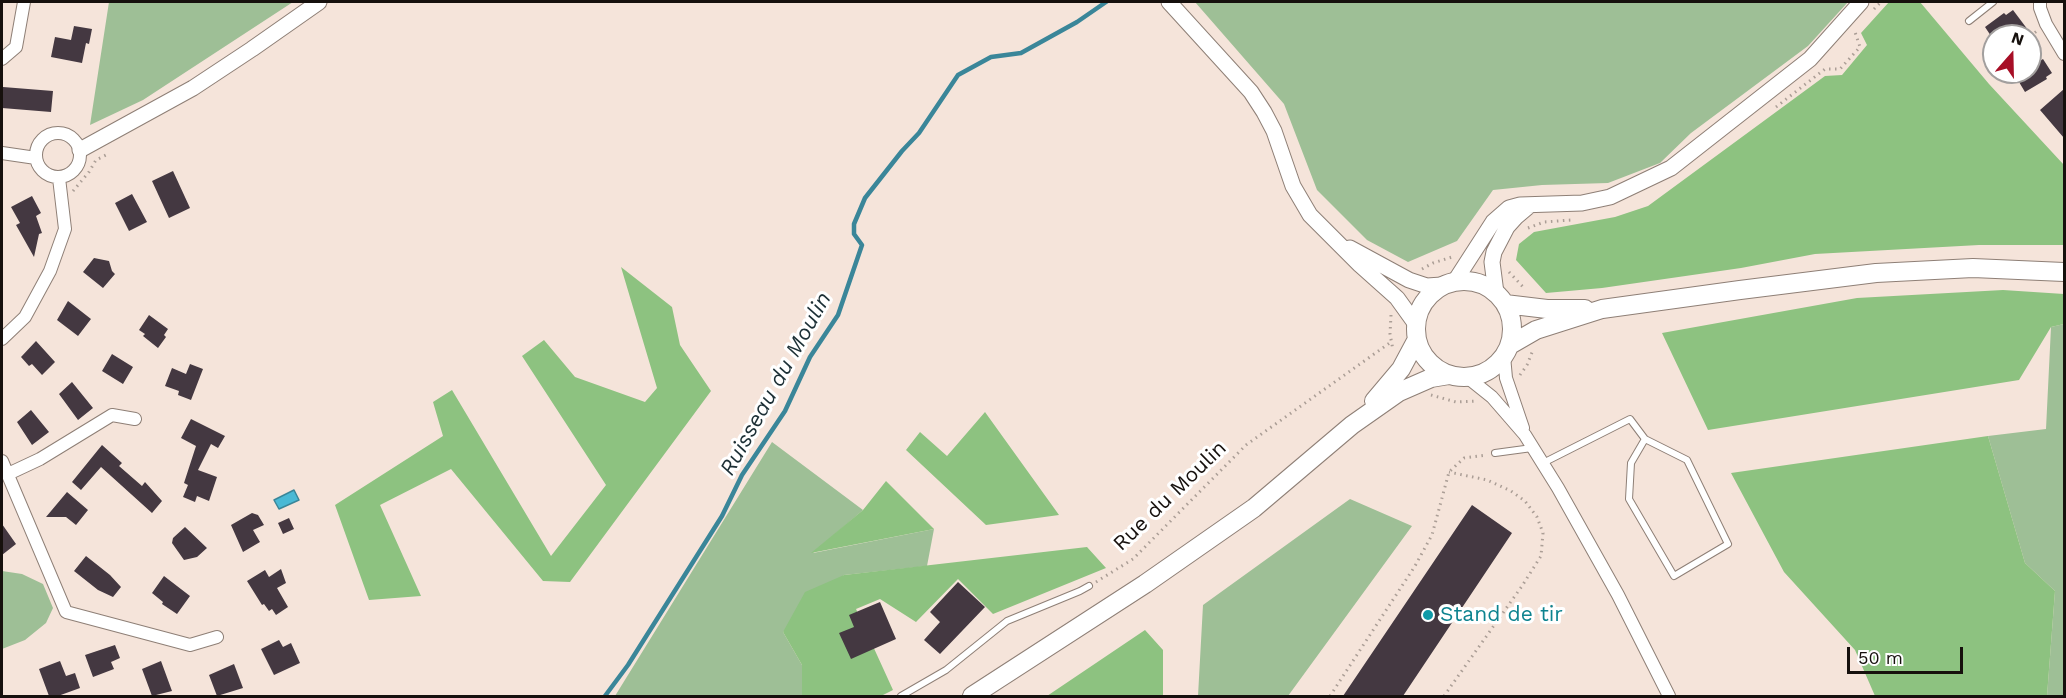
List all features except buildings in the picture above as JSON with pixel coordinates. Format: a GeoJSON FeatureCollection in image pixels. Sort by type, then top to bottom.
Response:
{"type":"FeatureCollection","features":[{"type":"Feature","properties":{"kind":"main road"},"geometry":{"type":"LineString","coordinates":[[1500,298],[1547,309],[1602,309],[1876,273],[1973,268],[2064,272]]}},
{"type":"Feature","properties":{"kind":"main road"},"geometry":{"type":"LineString","coordinates":[[1352,425],[1396,375],[1411,354],[1422,304],[1431,293],[1449,283],[1474,282],[1485,286],[1500,298],[1510,315],[1512,327],[1507,350]]}},
{"type":"Feature","properties":{"kind":"main road"},"geometry":{"type":"LineString","coordinates":[[972,696],[1145,584],[1254,508],[1352,425],[1399,392],[1431,378],[1488,371],[1507,350],[1536,330],[1602,309]]}},
{"type":"Feature","properties":{"kind":"main road"},"geometry":{"type":"LineString","coordinates":[[1416,332],[1428,363],[1435,368],[1458,376]]}},
{"type":"Feature","properties":{"kind":"street"},"geometry":{"type":"LineString","coordinates":[[2,59],[16,47],[24,2]]}},
{"type":"Feature","properties":{"kind":"street"},"geometry":{"type":"LineString","coordinates":[[80,150],[193,88],[319,2]]}},
{"type":"Feature","properties":{"kind":"street"},"geometry":{"type":"LineString","coordinates":[[1169,2],[1251,92],[1274,131],[1293,186],[1310,215],[1397,298],[1416,332]]}},
{"type":"Feature","properties":{"kind":"street"},"geometry":{"type":"LineString","coordinates":[[1331,237],[1409,280],[1428,286],[1449,283],[1493,222],[1509,208],[1520,205],[1582,204],[1610,197],[1671,168],[1810,59],[1861,2]]}},
{"type":"Feature","properties":{"kind":"street"},"geometry":{"type":"LineString","coordinates":[[2040,2],[2046,24],[2064,54]]}},
{"type":"Feature","properties":{"kind":"street"},"geometry":{"type":"LineString","coordinates":[[51,134],[66,134],[72,138],[80,150],[80,163],[76,169],[72,174],[59,178],[46,174],[36,158],[39,144],[51,134]]}},
{"type":"Feature","properties":{"kind":"street"},"geometry":{"type":"LineString","coordinates":[[2,153],[36,158]]}},
{"type":"Feature","properties":{"kind":"street"},"geometry":{"type":"LineString","coordinates":[[2,339],[25,317],[50,271],[64,229],[59,178]]}},
{"type":"Feature","properties":{"kind":"street"},"geometry":{"type":"LineString","coordinates":[[1500,298],[1492,262],[1494,252],[1508,227],[1529,206]]}},
{"type":"Feature","properties":{"kind":"street"},"geometry":{"type":"LineString","coordinates":[[1507,350],[1506,378],[1525,435],[1558,488],[1618,595],[1669,696]]}},
{"type":"Feature","properties":{"kind":"street"},"geometry":{"type":"LineString","coordinates":[[1458,376],[1492,397],[1525,435]]}},
{"type":"Feature","properties":{"kind":"street"},"geometry":{"type":"LineString","coordinates":[[8,474],[40,459],[112,415],[135,419]]}},
{"type":"Feature","properties":{"kind":"street"},"geometry":{"type":"LineString","coordinates":[[2,461],[66,612],[190,645],[217,637]]}},
{"type":"Feature","properties":{"kind":"lane"},"geometry":{"type":"LineString","coordinates":[[1969,21],[1994,2]]}},
{"type":"Feature","properties":{"kind":"lane"},"geometry":{"type":"LineString","coordinates":[[1542,464],[1630,419],[1645,439],[1687,460],[1728,544],[1674,576],[1629,499],[1631,463],[1645,439]]}},
{"type":"Feature","properties":{"kind":"lane"},"geometry":{"type":"LineString","coordinates":[[1495,453],[1532,448]]}},
{"type":"Feature","properties":{"kind":"lane"},"geometry":{"type":"LineString","coordinates":[[901,696],[946,670],[1006,621],[1089,586]]}},
{"type":"Feature","properties":{"kind":"path"},"geometry":{"type":"LineString","coordinates":[[1417,273],[1443,259],[1462,256]]}},
{"type":"Feature","properties":{"kind":"path"},"geometry":{"type":"LineString","coordinates":[[1505,269],[1518,280],[1530,298]]}},
{"type":"Feature","properties":{"kind":"path"},"geometry":{"type":"LineString","coordinates":[[1392,312],[1391,342],[1395,356]]}},
{"type":"Feature","properties":{"kind":"path","name":"Rue du Moulin"},"geometry":{"type":"LineString","coordinates":[[1089,586],[1133,559],[1246,446],[1391,342]]}},
{"type":"Feature","properties":{"kind":"path"},"geometry":{"type":"LineString","coordinates":[[1517,378],[1527,365],[1534,348]]}},
{"type":"Feature","properties":{"kind":"path"},"geometry":{"type":"LineString","coordinates":[[1428,394],[1456,402],[1483,400]]}},
{"type":"Feature","properties":{"kind":"path"},"geometry":{"type":"LineString","coordinates":[[1330,696],[1416,566],[1432,535],[1449,472],[1464,458],[1495,453]]}},
{"type":"Feature","properties":{"kind":"path"},"geometry":{"type":"LineString","coordinates":[[1444,696],[1522,586],[1540,556],[1543,533],[1537,517],[1525,501],[1512,491],[1487,480],[1449,472]]}},
{"type":"Feature","properties":{"kind":"green space"},"geometry":{"type":"Polygon","coordinates":[[[109,2],[293,2],[143,100],[90,125],[109,2]]]}},
{"type":"Feature","properties":{"kind":"green space"},"geometry":{"type":"Polygon","coordinates":[[[1195,2],[1848,2],[1808,46],[1691,133],[1660,163],[1608,183],[1542,185],[1493,190],[1457,241],[1408,262],[1367,240],[1317,190],[1284,104],[1195,2]]]}},
{"type":"Feature","properties":{"kind":"green space"},"geometry":{"type":"Polygon","coordinates":[[[1889,2],[1920,2],[1982,76],[1982,84],[1989,84],[2064,165],[2064,245],[1979,245],[1815,254],[1741,268],[1602,288],[1546,293],[1516,260],[1519,244],[1534,232],[1615,217],[1648,206],[1825,76],[1842,75],[1867,45],[1861,33],[1889,2]]]}},
{"type":"Feature","properties":{"kind":"green space"},"geometry":{"type":"Polygon","coordinates":[[[621,267],[672,307],[680,345],[711,391],[570,582],[543,581],[451,469],[380,505],[421,596],[369,600],[335,505],[443,436],[433,402],[452,390],[551,556],[606,485],[522,356],[544,340],[575,377],[645,402],[657,388],[621,267]]]}},
{"type":"Feature","properties":{"kind":"green space"},"geometry":{"type":"Polygon","coordinates":[[[2003,290],[2064,294],[2064,324],[2051,327],[2019,380],[1708,430],[1662,333],[1857,298],[2003,290]]]}},
{"type":"Feature","properties":{"kind":"green space"},"geometry":{"type":"Polygon","coordinates":[[[2064,324],[2064,696],[2047,696],[2055,591],[2025,563],[1988,436],[2046,429],[2051,327],[2064,324]]]}},
{"type":"Feature","properties":{"kind":"green space"},"geometry":{"type":"Polygon","coordinates":[[[985,412],[1059,515],[986,525],[906,450],[920,432],[947,456],[985,412]]]}},
{"type":"Feature","properties":{"kind":"green space"},"geometry":{"type":"Polygon","coordinates":[[[1988,436],[2025,563],[2055,591],[2047,696],[1875,696],[1855,650],[1784,572],[1731,473],[1988,436]]]}},
{"type":"Feature","properties":{"kind":"green space"},"geometry":{"type":"Polygon","coordinates":[[[772,442],[863,510],[813,553],[934,529],[927,566],[844,575],[783,632],[802,665],[802,696],[615,696],[772,442]]]}},
{"type":"Feature","properties":{"kind":"green space"},"geometry":{"type":"Polygon","coordinates":[[[886,481],[934,529],[811,553],[863,510],[886,481]]]}},
{"type":"Feature","properties":{"kind":"green space"},"geometry":{"type":"Polygon","coordinates":[[[1350,499],[1412,526],[1288,696],[1198,696],[1203,605],[1350,499]]]}},
{"type":"Feature","properties":{"kind":"green space"},"geometry":{"type":"Polygon","coordinates":[[[1087,547],[1106,568],[993,614],[958,579],[916,622],[880,599],[856,609],[893,690],[881,696],[802,696],[802,665],[783,632],[805,592],[844,575],[1087,547]]]}},
{"type":"Feature","properties":{"kind":"green space"},"geometry":{"type":"Polygon","coordinates":[[[2,571],[22,574],[43,584],[53,608],[46,623],[25,640],[2,649],[2,571]]]}},
{"type":"Feature","properties":{"kind":"green space"},"geometry":{"type":"Polygon","coordinates":[[[1145,630],[1163,650],[1163,696],[1047,696],[1145,630]]]}},
{"type":"Feature","properties":{"kind":"water"},"geometry":{"type":"Polygon","coordinates":[[[294,490],[299,500],[279,509],[274,500],[294,490]]]}},
{"type":"Feature","properties":{"kind":"waterway","name":"Ruisseau du Moulin"},"geometry":{"type":"LineString","coordinates":[[605,696],[628,665],[722,516],[742,475],[785,411],[810,357],[838,315],[862,245],[854,234],[854,224],[865,198],[919,133],[958,75],[991,57],[1021,53],[1077,22],[1106,2]]}},
{"type":"Feature","properties":{"kind":"place","name":"Stand de tir"},"geometry":{"type":"Point","coordinates":[1428,615]}}]}
